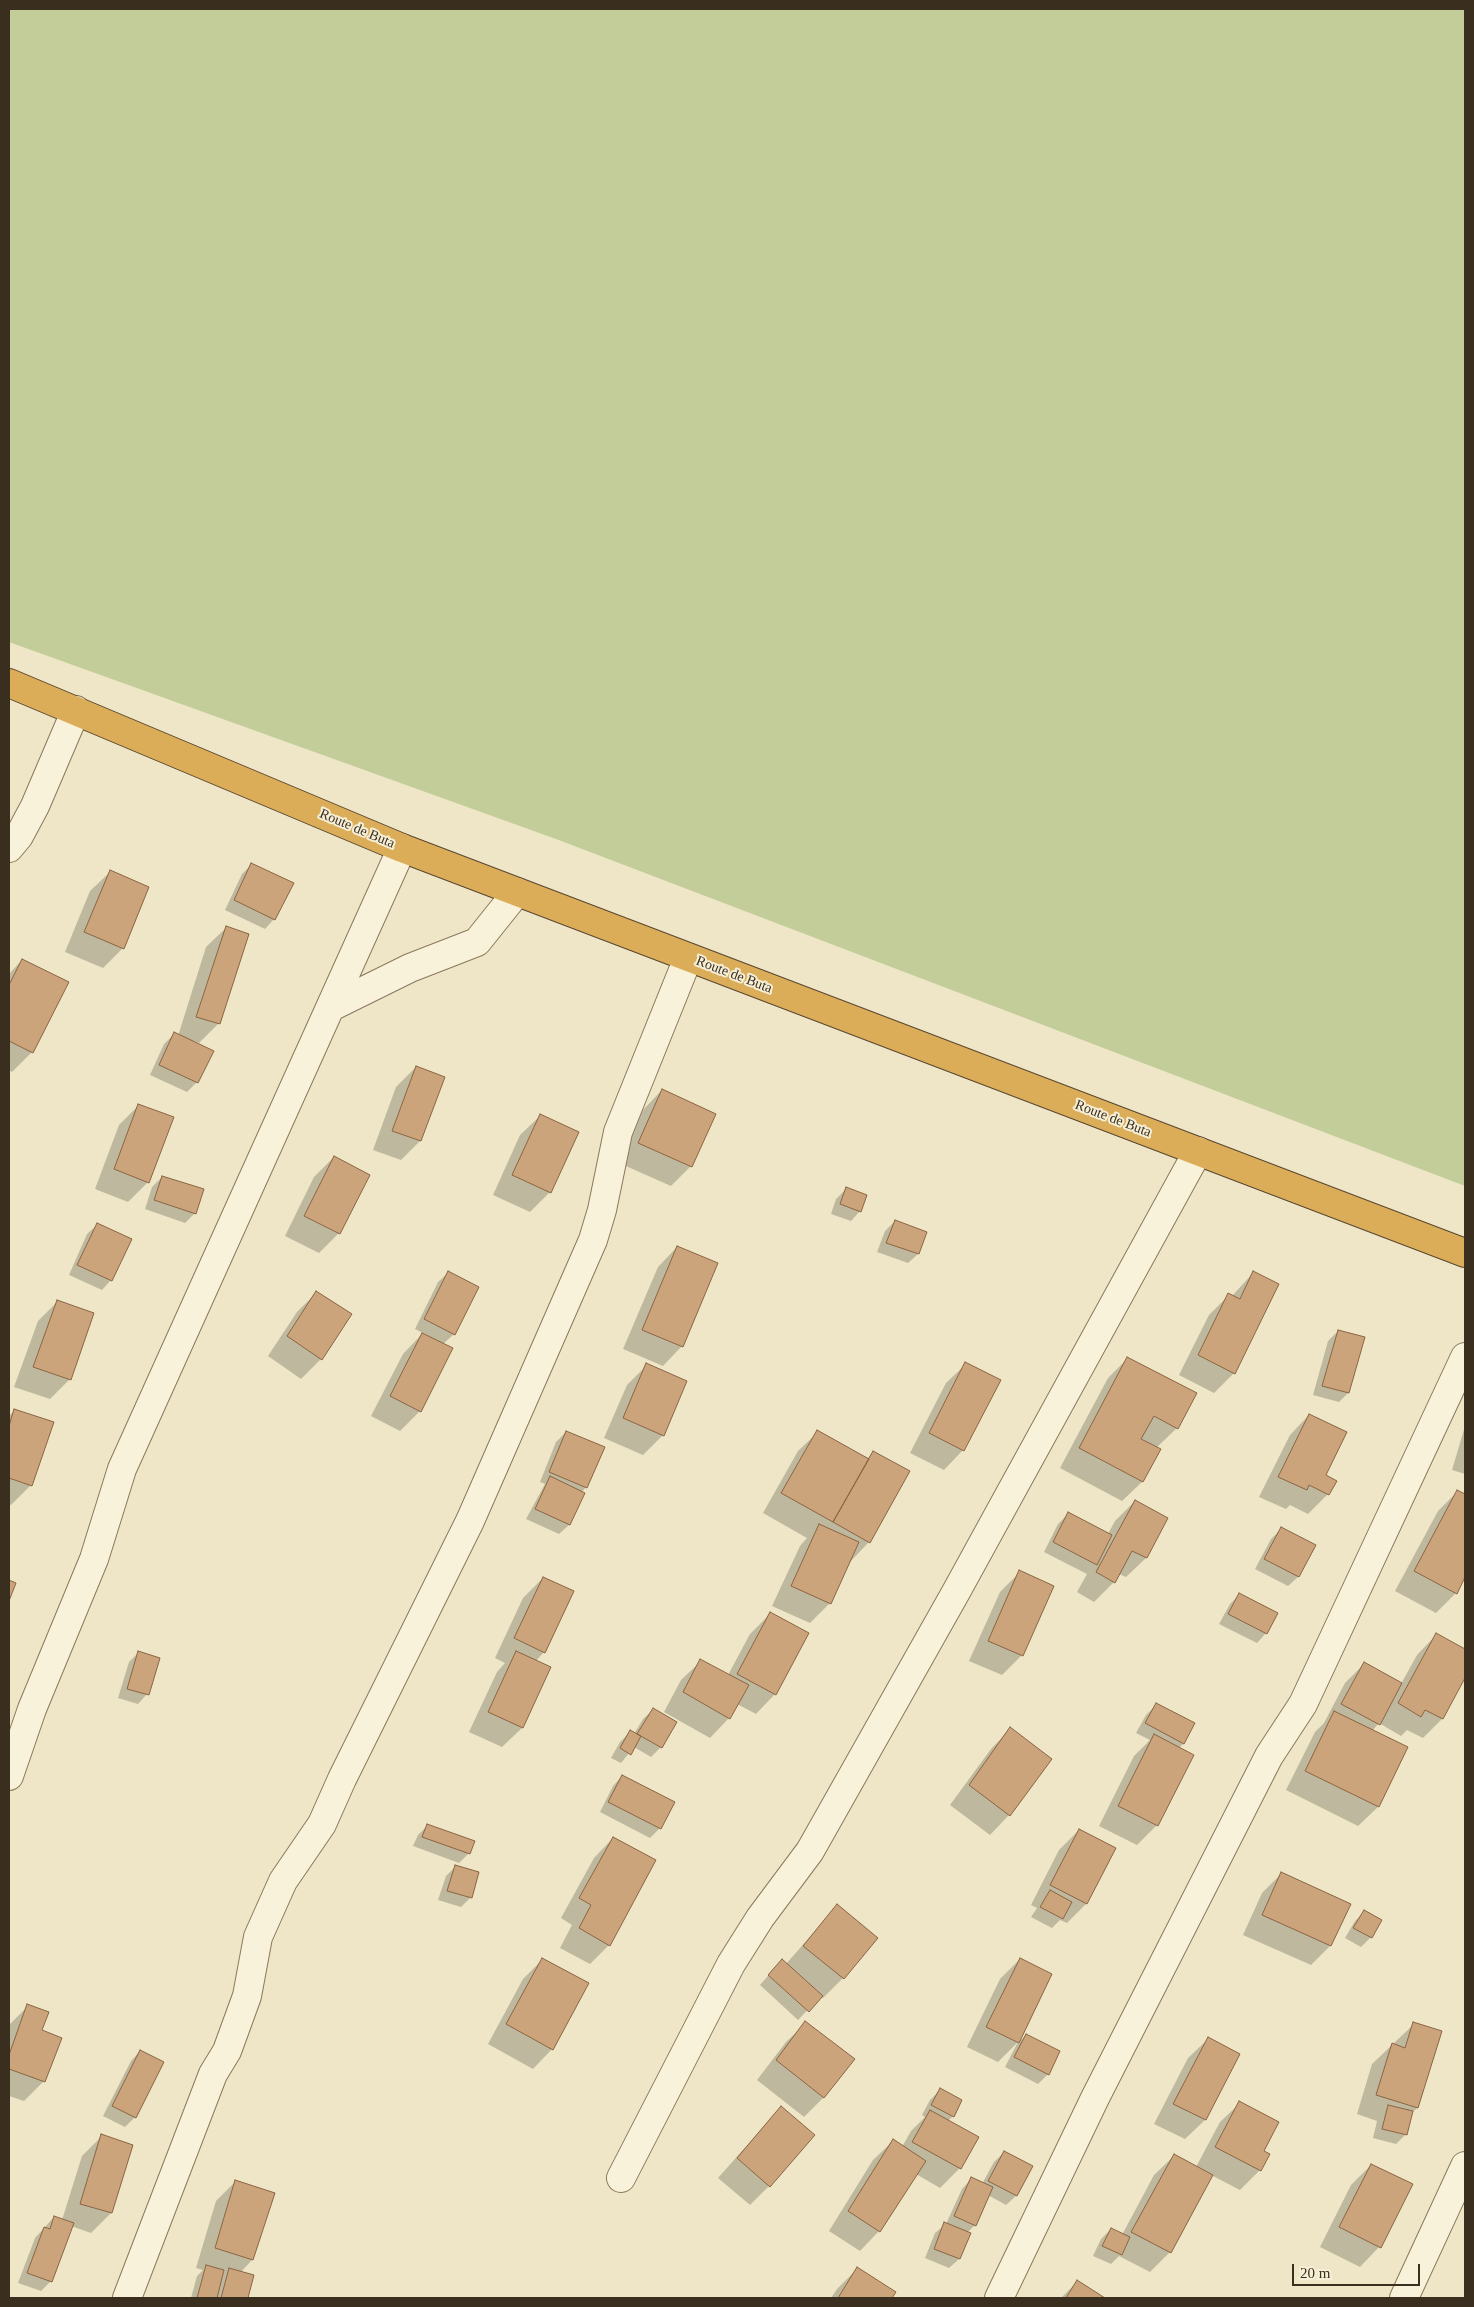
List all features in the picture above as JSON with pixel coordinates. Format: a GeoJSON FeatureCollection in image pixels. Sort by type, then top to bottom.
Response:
{"type":"FeatureCollection","features":[{"type":"Feature","properties":{"kind":"highway","name":"Route de Buta"},"geometry":{"type":"LineString","coordinates":[[9,683],[402,848],[1465,1253]]}},
{"type":"Feature","properties":{"kind":"street"},"geometry":{"type":"LineString","coordinates":[[9,848],[19,836],[35,806],[76,710]]}},
{"type":"Feature","properties":{"kind":"street"},"geometry":{"type":"LineString","coordinates":[[9,1776],[32,1709],[94,1559],[122,1469],[402,848]]}},
{"type":"Feature","properties":{"kind":"street"},"geometry":{"type":"LineString","coordinates":[[330,1007],[410,968],[477,942],[517,892]]}},
{"type":"Feature","properties":{"kind":"street"},"geometry":{"type":"LineString","coordinates":[[127,2298],[213,2074],[227,2051],[247,1996],[258,1937],[283,1881],[322,1824],[470,1521],[593,1240],[602,1210],[618,1132],[688,958]]}},
{"type":"Feature","properties":{"kind":"street"},"geometry":{"type":"LineString","coordinates":[[621,2178],[731,1964],[760,1918],[810,1851],[956,1592],[1198,1151]]}},
{"type":"Feature","properties":{"kind":"street"},"geometry":{"type":"LineString","coordinates":[[1000,2298],[1095,2098],[1269,1756],[1303,1704],[1465,1358]]}},
{"type":"Feature","properties":{"kind":"street"},"geometry":{"type":"LineString","coordinates":[[1404,2298],[1465,2166]]}},
{"type":"Feature","properties":{"kind":"green space"},"geometry":{"type":"Polygon","coordinates":[[[9,9],[1465,9],[1465,1186],[556,839],[9,642],[9,9]]]}},
{"type":"Feature","properties":{"kind":"building"},"geometry":{"type":"Polygon","coordinates":[[[251,863],[294,883],[275,920],[234,900],[251,863]]]}},
{"type":"Feature","properties":{"kind":"building"},"geometry":{"type":"Polygon","coordinates":[[[110,870],[149,887],[124,949],[84,932],[110,870]]]}},
{"type":"Feature","properties":{"kind":"building"},"geometry":{"type":"Polygon","coordinates":[[[226,926],[249,934],[220,1024],[196,1017],[226,926]]]}},
{"type":"Feature","properties":{"kind":"building"},"geometry":{"type":"Polygon","coordinates":[[[22,959],[69,982],[33,1053],[9,1041],[9,985],[22,959]]]}},
{"type":"Feature","properties":{"kind":"building"},"geometry":{"type":"Polygon","coordinates":[[[174,1032],[214,1051],[198,1083],[159,1065],[174,1032]]]}},
{"type":"Feature","properties":{"kind":"building"},"geometry":{"type":"Polygon","coordinates":[[[416,1066],[445,1077],[421,1141],[392,1131],[416,1066]]]}},
{"type":"Feature","properties":{"kind":"building"},"geometry":{"type":"Polygon","coordinates":[[[662,1089],[716,1114],[692,1167],[638,1143],[662,1089]]]}},
{"type":"Feature","properties":{"kind":"building"},"geometry":{"type":"Polygon","coordinates":[[[138,1104],[174,1117],[149,1183],[114,1169],[138,1104]]]}},
{"type":"Feature","properties":{"kind":"building"},"geometry":{"type":"Polygon","coordinates":[[[540,1114],[579,1132],[551,1193],[512,1175],[540,1114]]]}},
{"type":"Feature","properties":{"kind":"building"},"geometry":{"type":"Polygon","coordinates":[[[334,1156],[370,1175],[340,1234],[304,1216],[334,1156]]]}},
{"type":"Feature","properties":{"kind":"building"},"geometry":{"type":"Polygon","coordinates":[[[162,1176],[204,1189],[196,1214],[154,1200],[162,1176]]]}},
{"type":"Feature","properties":{"kind":"building"},"geometry":{"type":"Polygon","coordinates":[[[846,1187],[867,1195],[861,1212],[840,1204],[846,1187]]]}},
{"type":"Feature","properties":{"kind":"building"},"geometry":{"type":"Polygon","coordinates":[[[895,1220],[927,1232],[919,1254],[886,1243],[895,1220]]]}},
{"type":"Feature","properties":{"kind":"building"},"geometry":{"type":"Polygon","coordinates":[[[97,1223],[132,1239],[112,1281],[77,1265],[97,1223]]]}},
{"type":"Feature","properties":{"kind":"building"},"geometry":{"type":"Polygon","coordinates":[[[677,1246],[718,1263],[683,1347],[642,1330],[677,1246]]]}},
{"type":"Feature","properties":{"kind":"building"},"geometry":{"type":"Polygon","coordinates":[[[448,1271],[479,1287],[455,1335],[424,1319],[448,1271]]]}},
{"type":"Feature","properties":{"kind":"building"},"geometry":{"type":"Polygon","coordinates":[[[1253,1271],[1279,1284],[1235,1374],[1198,1355],[1228,1293],[1240,1299],[1253,1271]]]}},
{"type":"Feature","properties":{"kind":"building"},"geometry":{"type":"Polygon","coordinates":[[[316,1291],[352,1314],[322,1360],[287,1336],[316,1291]]]}},
{"type":"Feature","properties":{"kind":"building"},"geometry":{"type":"Polygon","coordinates":[[[57,1300],[94,1313],[71,1380],[33,1367],[57,1300]]]}},
{"type":"Feature","properties":{"kind":"building"},"geometry":{"type":"Polygon","coordinates":[[[1338,1330],[1365,1337],[1349,1393],[1322,1386],[1338,1330]]]}},
{"type":"Feature","properties":{"kind":"building"},"geometry":{"type":"Polygon","coordinates":[[[422,1333],[453,1348],[421,1412],[390,1396],[422,1333]]]}},
{"type":"Feature","properties":{"kind":"building"},"geometry":{"type":"Polygon","coordinates":[[[1127,1357],[1197,1393],[1178,1429],[1154,1416],[1141,1439],[1161,1449],[1143,1482],[1079,1448],[1127,1357]]]}},
{"type":"Feature","properties":{"kind":"building"},"geometry":{"type":"Polygon","coordinates":[[[965,1362],[1001,1380],[964,1451],[929,1433],[965,1362]]]}},
{"type":"Feature","properties":{"kind":"building"},"geometry":{"type":"Polygon","coordinates":[[[646,1363],[687,1381],[664,1436],[623,1418],[646,1363]]]}},
{"type":"Feature","properties":{"kind":"building"},"geometry":{"type":"Polygon","coordinates":[[[14,1409],[54,1422],[32,1486],[9,1478],[9,1426],[14,1409]]]}},
{"type":"Feature","properties":{"kind":"building"},"geometry":{"type":"Polygon","coordinates":[[[1309,1414],[1347,1432],[1326,1475],[1337,1481],[1329,1495],[1309,1485],[1307,1490],[1278,1477],[1309,1414]]]}},
{"type":"Feature","properties":{"kind":"building"},"geometry":{"type":"Polygon","coordinates":[[[817,1430],[869,1459],[833,1522],[781,1493],[817,1430]]]}},
{"type":"Feature","properties":{"kind":"building"},"geometry":{"type":"Polygon","coordinates":[[[566,1431],[605,1447],[587,1488],[549,1472],[566,1431]]]}},
{"type":"Feature","properties":{"kind":"building"},"geometry":{"type":"Polygon","coordinates":[[[873,1451],[910,1471],[870,1543],[833,1522],[873,1451]]]}},
{"type":"Feature","properties":{"kind":"building"},"geometry":{"type":"Polygon","coordinates":[[[550,1476],[585,1493],[570,1525],[535,1509],[550,1476]]]}},
{"type":"Feature","properties":{"kind":"building"},"geometry":{"type":"Polygon","coordinates":[[[1457,1490],[1465,1494],[1465,1577],[1457,1594],[1414,1571],[1457,1490]]]}},
{"type":"Feature","properties":{"kind":"building"},"geometry":{"type":"Polygon","coordinates":[[[1135,1500],[1168,1518],[1147,1558],[1132,1551],[1115,1583],[1096,1572],[1135,1500]]]}},
{"type":"Feature","properties":{"kind":"building"},"geometry":{"type":"Polygon","coordinates":[[[1068,1512],[1112,1535],[1097,1565],[1053,1542],[1068,1512]]]}},
{"type":"Feature","properties":{"kind":"building"},"geometry":{"type":"Polygon","coordinates":[[[819,1524],[859,1542],[831,1604],[791,1586],[819,1524]]]}},
{"type":"Feature","properties":{"kind":"building"},"geometry":{"type":"Polygon","coordinates":[[[1281,1527],[1316,1545],[1299,1577],[1264,1559],[1281,1527]]]}},
{"type":"Feature","properties":{"kind":"building"},"geometry":{"type":"Polygon","coordinates":[[[1019,1570],[1054,1586],[1023,1656],[988,1641],[1019,1570]]]}},
{"type":"Feature","properties":{"kind":"building"},"geometry":{"type":"Polygon","coordinates":[[[543,1577],[574,1591],[545,1653],[514,1638],[543,1577]]]}},
{"type":"Feature","properties":{"kind":"building"},"geometry":{"type":"Polygon","coordinates":[[[9,1580],[16,1583],[9,1601],[9,1580]]]}},
{"type":"Feature","properties":{"kind":"building"},"geometry":{"type":"Polygon","coordinates":[[[1239,1593],[1278,1613],[1267,1634],[1228,1614],[1239,1593]]]}},
{"type":"Feature","properties":{"kind":"building"},"geometry":{"type":"Polygon","coordinates":[[[770,1612],[809,1633],[776,1695],[737,1674],[770,1612]]]}},
{"type":"Feature","properties":{"kind":"building"},"geometry":{"type":"Polygon","coordinates":[[[1436,1633],[1465,1649],[1465,1678],[1443,1719],[1425,1710],[1421,1717],[1398,1703],[1436,1633]]]}},
{"type":"Feature","properties":{"kind":"building"},"geometry":{"type":"Polygon","coordinates":[[[138,1651],[160,1658],[149,1695],[127,1689],[138,1651]]]}},
{"type":"Feature","properties":{"kind":"building"},"geometry":{"type":"Polygon","coordinates":[[[516,1651],[551,1667],[523,1728],[488,1712],[516,1651]]]}},
{"type":"Feature","properties":{"kind":"building"},"geometry":{"type":"Polygon","coordinates":[[[700,1659],[749,1685],[730,1719],[683,1692],[700,1659]]]}},
{"type":"Feature","properties":{"kind":"building"},"geometry":{"type":"Polygon","coordinates":[[[1364,1662],[1402,1683],[1380,1725],[1341,1704],[1364,1662]]]}},
{"type":"Feature","properties":{"kind":"building"},"geometry":{"type":"Polygon","coordinates":[[[1156,1703],[1195,1723],[1184,1744],[1145,1723],[1156,1703]]]}},
{"type":"Feature","properties":{"kind":"building"},"geometry":{"type":"Polygon","coordinates":[[[653,1708],[677,1722],[662,1748],[637,1734],[653,1708]]]}},
{"type":"Feature","properties":{"kind":"building"},"geometry":{"type":"Polygon","coordinates":[[[1334,1711],[1408,1747],[1379,1807],[1305,1771],[1334,1711]]]}},
{"type":"Feature","properties":{"kind":"building"},"geometry":{"type":"Polygon","coordinates":[[[1010,1727],[1052,1759],[1010,1816],[969,1785],[1010,1727]]]}},
{"type":"Feature","properties":{"kind":"building"},"geometry":{"type":"Polygon","coordinates":[[[630,1730],[641,1736],[631,1755],[620,1748],[630,1730]]]}},
{"type":"Feature","properties":{"kind":"building"},"geometry":{"type":"Polygon","coordinates":[[[1154,1734],[1194,1755],[1158,1826],[1118,1806],[1154,1734]]]}},
{"type":"Feature","properties":{"kind":"building"},"geometry":{"type":"Polygon","coordinates":[[[622,1775],[675,1802],[661,1829],[608,1802],[622,1775]]]}},
{"type":"Feature","properties":{"kind":"building"},"geometry":{"type":"Polygon","coordinates":[[[427,1824],[475,1841],[470,1854],[422,1837],[427,1824]]]}},
{"type":"Feature","properties":{"kind":"building"},"geometry":{"type":"Polygon","coordinates":[[[1079,1829],[1116,1848],[1087,1904],[1050,1885],[1079,1829]]]}},
{"type":"Feature","properties":{"kind":"building"},"geometry":{"type":"Polygon","coordinates":[[[613,1837],[656,1860],[610,1946],[579,1928],[591,1905],[579,1898],[613,1837]]]}},
{"type":"Feature","properties":{"kind":"building"},"geometry":{"type":"Polygon","coordinates":[[[455,1865],[479,1872],[472,1898],[447,1891],[455,1865]]]}},
{"type":"Feature","properties":{"kind":"building"},"geometry":{"type":"Polygon","coordinates":[[[1281,1872],[1351,1904],[1331,1946],[1262,1915],[1281,1872]]]}},
{"type":"Feature","properties":{"kind":"building"},"geometry":{"type":"Polygon","coordinates":[[[1050,1890],[1072,1902],[1063,1919],[1040,1907],[1050,1890]]]}},
{"type":"Feature","properties":{"kind":"building"},"geometry":{"type":"Polygon","coordinates":[[[837,1904],[878,1938],[844,1979],[803,1946],[837,1904]]]}},
{"type":"Feature","properties":{"kind":"building"},"geometry":{"type":"Polygon","coordinates":[[[1364,1910],[1382,1920],[1372,1938],[1353,1928],[1364,1910]]]}},
{"type":"Feature","properties":{"kind":"building"},"geometry":{"type":"Polygon","coordinates":[[[542,1958],[589,1983],[553,2050],[506,2024],[542,1958]]]}},
{"type":"Feature","properties":{"kind":"building"},"geometry":{"type":"Polygon","coordinates":[[[1020,1958],[1052,1974],[1019,2043],[986,2027],[1020,1958]]]}},
{"type":"Feature","properties":{"kind":"building"},"geometry":{"type":"Polygon","coordinates":[[[782,1959],[823,1996],[809,2012],[768,1975],[782,1959]]]}},
{"type":"Feature","properties":{"kind":"building"},"geometry":{"type":"Polygon","coordinates":[[[27,2004],[49,2012],[42,2030],[62,2038],[45,2082],[9,2069],[9,2055],[27,2004]]]}},
{"type":"Feature","properties":{"kind":"building"},"geometry":{"type":"Polygon","coordinates":[[[805,2021],[855,2059],[824,2098],[776,2060],[805,2021]]]}},
{"type":"Feature","properties":{"kind":"building"},"geometry":{"type":"Polygon","coordinates":[[[1413,2022],[1442,2031],[1418,2108],[1376,2095],[1392,2043],[1405,2048],[1413,2022]]]}},
{"type":"Feature","properties":{"kind":"building"},"geometry":{"type":"Polygon","coordinates":[[[1026,2034],[1060,2051],[1049,2075],[1014,2057],[1026,2034]]]}},
{"type":"Feature","properties":{"kind":"building"},"geometry":{"type":"Polygon","coordinates":[[[1208,2037],[1240,2054],[1206,2120],[1173,2104],[1208,2037]]]}},
{"type":"Feature","properties":{"kind":"building"},"geometry":{"type":"Polygon","coordinates":[[[140,2050],[164,2062],[136,2118],[112,2106],[140,2050]]]}},
{"type":"Feature","properties":{"kind":"building"},"geometry":{"type":"Polygon","coordinates":[[[940,2088],[962,2100],[954,2117],[931,2105],[940,2088]]]}},
{"type":"Feature","properties":{"kind":"building"},"geometry":{"type":"Polygon","coordinates":[[[1239,2101],[1279,2122],[1264,2151],[1270,2154],[1261,2171],[1215,2147],[1239,2101]]]}},
{"type":"Feature","properties":{"kind":"building"},"geometry":{"type":"Polygon","coordinates":[[[1388,2105],[1413,2111],[1407,2135],[1382,2129],[1388,2105]]]}},
{"type":"Feature","properties":{"kind":"building"},"geometry":{"type":"Polygon","coordinates":[[[781,2106],[815,2135],[770,2187],[737,2158],[781,2106]]]}},
{"type":"Feature","properties":{"kind":"building"},"geometry":{"type":"Polygon","coordinates":[[[930,2110],[979,2137],[961,2169],[912,2142],[930,2110]]]}},
{"type":"Feature","properties":{"kind":"building"},"geometry":{"type":"Polygon","coordinates":[[[101,2134],[133,2145],[112,2213],[80,2204],[101,2134]]]}},
{"type":"Feature","properties":{"kind":"building"},"geometry":{"type":"Polygon","coordinates":[[[893,2139],[926,2161],[880,2232],[848,2211],[893,2139]]]}},
{"type":"Feature","properties":{"kind":"building"},"geometry":{"type":"Polygon","coordinates":[[[1004,2151],[1033,2166],[1017,2196],[988,2181],[1004,2151]]]}},
{"type":"Feature","properties":{"kind":"building"},"geometry":{"type":"Polygon","coordinates":[[[1174,2154],[1213,2175],[1171,2253],[1131,2232],[1174,2154]]]}},
{"type":"Feature","properties":{"kind":"building"},"geometry":{"type":"Polygon","coordinates":[[[1371,2164],[1413,2184],[1381,2248],[1339,2227],[1371,2164]]]}},
{"type":"Feature","properties":{"kind":"building"},"geometry":{"type":"Polygon","coordinates":[[[971,2177],[993,2187],[976,2226],[954,2216],[971,2177]]]}},
{"type":"Feature","properties":{"kind":"building"},"geometry":{"type":"Polygon","coordinates":[[[235,2180],[275,2193],[253,2260],[215,2248],[235,2180]]]}},
{"type":"Feature","properties":{"kind":"building"},"geometry":{"type":"Polygon","coordinates":[[[54,2216],[74,2223],[52,2282],[27,2273],[44,2227],[50,2229],[54,2216]]]}},
{"type":"Feature","properties":{"kind":"building"},"geometry":{"type":"Polygon","coordinates":[[[944,2222],[971,2233],[960,2259],[934,2249],[944,2222]]]}},
{"type":"Feature","properties":{"kind":"building"},"geometry":{"type":"Polygon","coordinates":[[[1111,2228],[1130,2237],[1122,2255],[1102,2246],[1111,2228]]]}},
{"type":"Feature","properties":{"kind":"building"},"geometry":{"type":"Polygon","coordinates":[[[206,2265],[224,2270],[217,2298],[197,2298],[206,2265]]]}},
{"type":"Feature","properties":{"kind":"building"},"geometry":{"type":"Polygon","coordinates":[[[857,2267],[896,2292],[892,2298],[838,2298],[857,2267]]]}},
{"type":"Feature","properties":{"kind":"building"},"geometry":{"type":"Polygon","coordinates":[[[229,2268],[254,2275],[248,2298],[221,2298],[229,2268]]]}},
{"type":"Feature","properties":{"kind":"building"},"geometry":{"type":"Polygon","coordinates":[[[1077,2280],[1105,2298],[1066,2298],[1077,2280]]]}}]}
